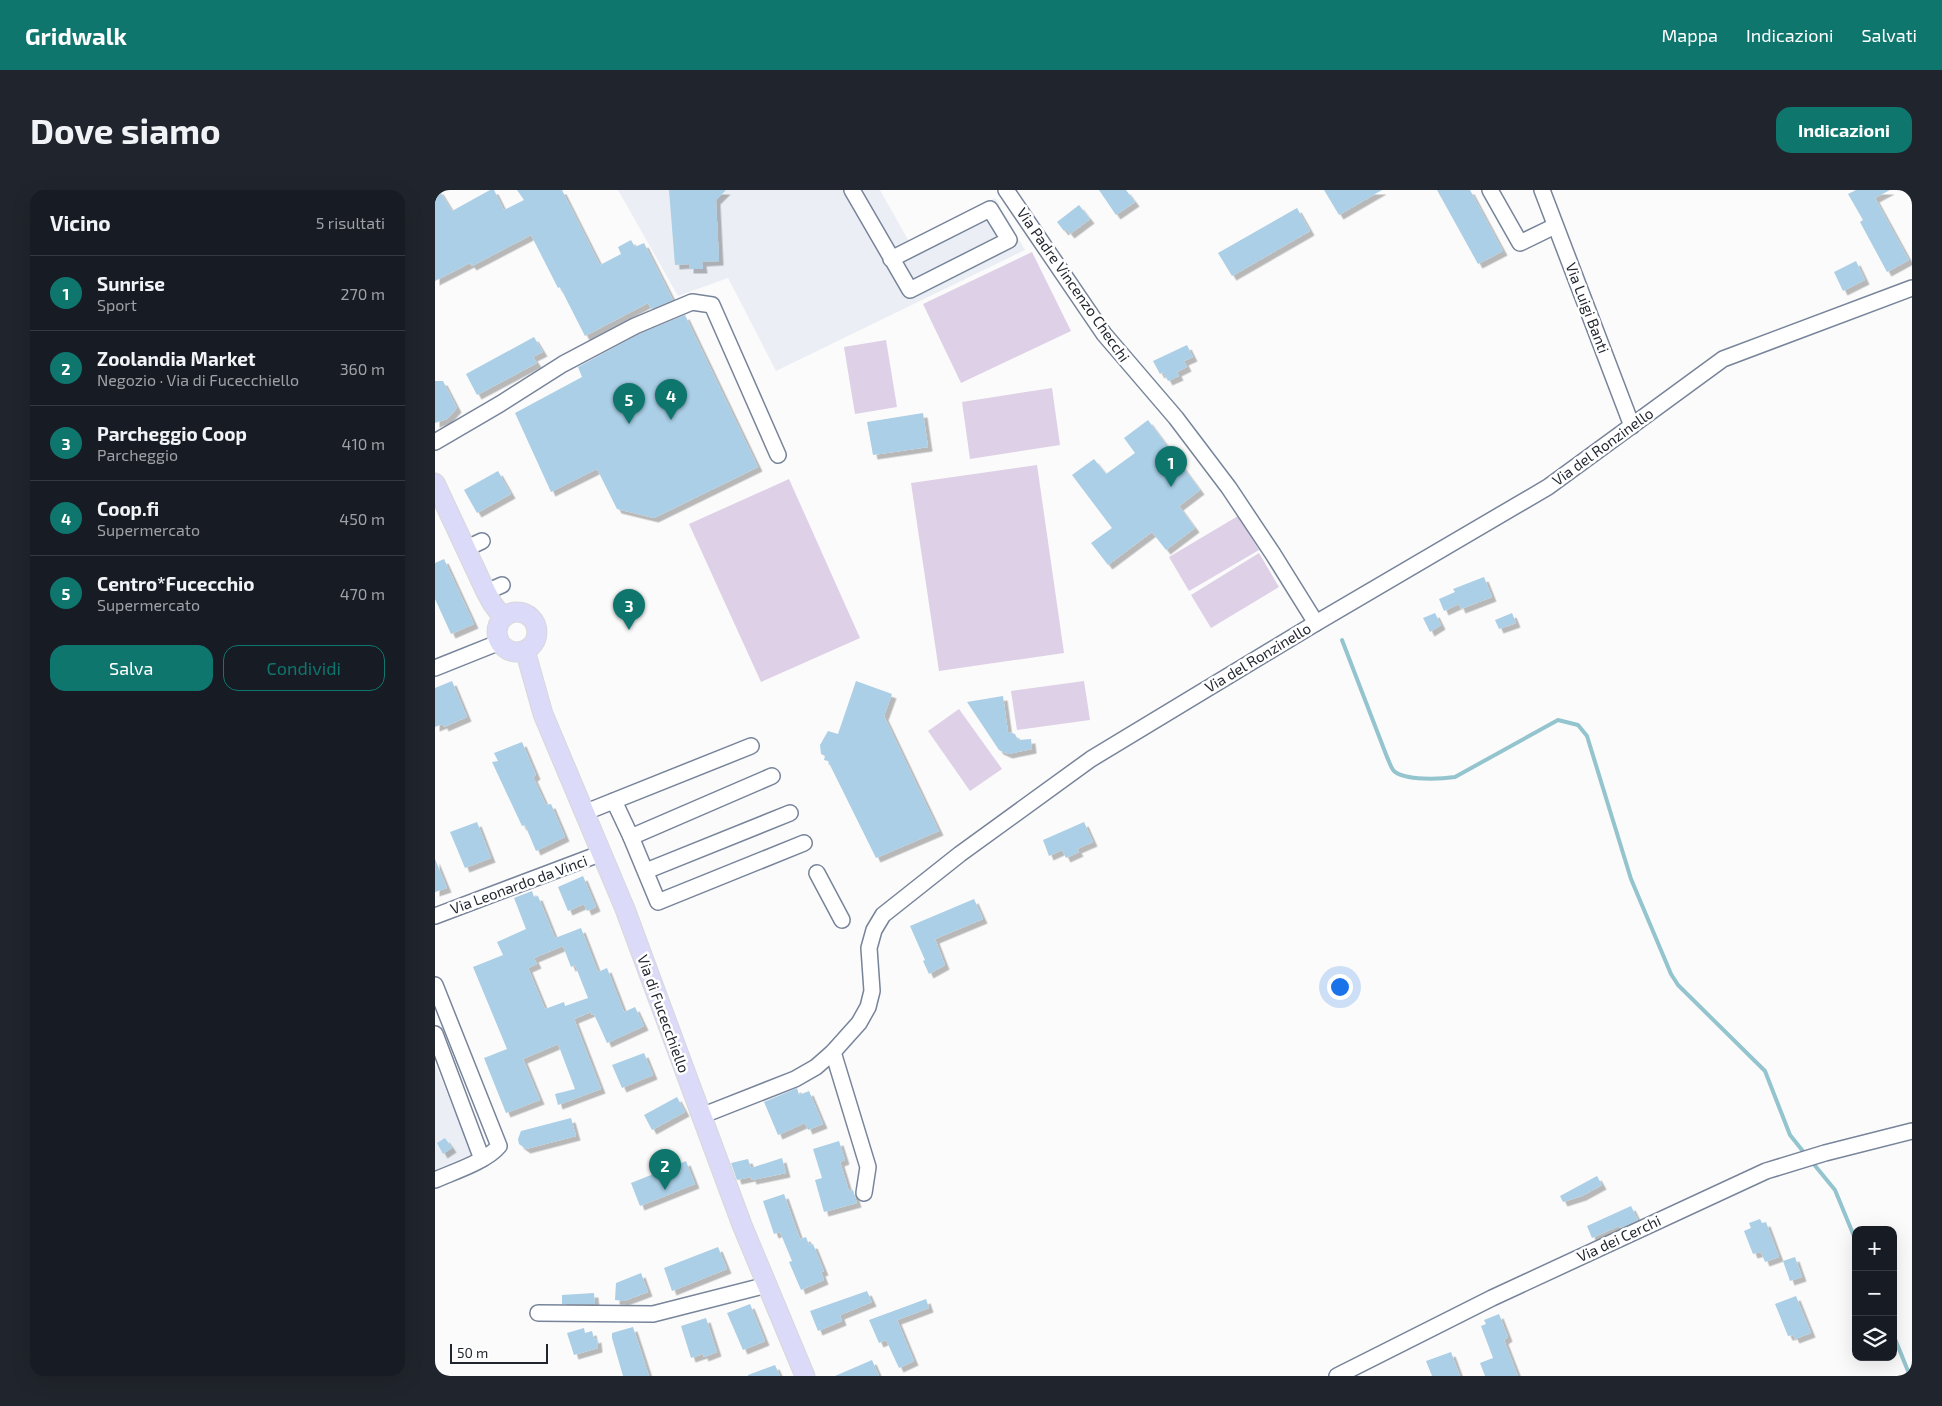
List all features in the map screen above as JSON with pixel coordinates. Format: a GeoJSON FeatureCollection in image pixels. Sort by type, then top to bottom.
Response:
{"type":"FeatureCollection","features":[{"type":"Feature","properties":{"kind":"main road"},"geometry":{"type":"LineString","coordinates":[[435,483],[473,545],[494,589],[491,604],[503,618]]}},
{"type":"Feature","properties":{"kind":"main road"},"geometry":{"type":"LineString","coordinates":[[522,612],[533,619],[536,625],[537,637],[530,647],[525,650],[514,651],[509,650],[500,642],[497,629],[503,618],[509,614],[522,612]]}},
{"type":"Feature","properties":{"kind":"main road","name":"Via di Fucecchiello"},"geometry":{"type":"LineString","coordinates":[[525,650],[543,714],[586,812],[625,910],[742,1225],[805,1376]]}},
{"type":"Feature","properties":{"kind":"street"},"geometry":{"type":"LineString","coordinates":[[852,190],[891,259],[911,290],[1009,240],[990,209],[891,259]]}},
{"type":"Feature","properties":{"kind":"street","name":"Via Padre Vincenzo Checchi"},"geometry":{"type":"LineString","coordinates":[[1006,190],[1104,334],[1176,418],[1229,488],[1316,623]]}},
{"type":"Feature","properties":{"kind":"street"},"geometry":{"type":"LineString","coordinates":[[1490,190],[1520,243],[1555,226]]}},
{"type":"Feature","properties":{"kind":"street","name":"Via Luigi Banti"},"geometry":{"type":"LineString","coordinates":[[1542,190],[1632,426]]}},
{"type":"Feature","properties":{"kind":"street","name":"Via del Ronzinello"},"geometry":{"type":"LineString","coordinates":[[701,1116],[795,1079],[816,1067],[833,1052],[859,1023],[868,1007],[872,991],[869,948],[874,930],[883,915],[968,848],[1091,759],[1316,623],[1548,487],[1723,359],[1912,288]]}},
{"type":"Feature","properties":{"kind":"street"},"geometry":{"type":"LineString","coordinates":[[435,442],[563,364],[635,326],[692,302],[712,305],[778,455]]}},
{"type":"Feature","properties":{"kind":"street"},"geometry":{"type":"LineString","coordinates":[[435,668],[500,642]]}},
{"type":"Feature","properties":{"kind":"street"},"geometry":{"type":"LineString","coordinates":[[586,812],[751,746]]}},
{"type":"Feature","properties":{"kind":"street"},"geometry":{"type":"LineString","coordinates":[[631,837],[772,776]]}},
{"type":"Feature","properties":{"kind":"street"},"geometry":{"type":"LineString","coordinates":[[614,801],[658,902],[804,843]]}},
{"type":"Feature","properties":{"kind":"street"},"geometry":{"type":"LineString","coordinates":[[646,871],[790,813]]}},
{"type":"Feature","properties":{"kind":"street","name":"Via Leonardo da Vinci"},"geometry":{"type":"LineString","coordinates":[[435,916],[602,854]]}},
{"type":"Feature","properties":{"kind":"street"},"geometry":{"type":"LineString","coordinates":[[817,873],[842,920]]}},
{"type":"Feature","properties":{"kind":"street"},"geometry":{"type":"LineString","coordinates":[[435,985],[499,1146],[495,1151],[482,1158],[435,1180]]}},
{"type":"Feature","properties":{"kind":"street"},"geometry":{"type":"LineString","coordinates":[[435,1034],[482,1158]]}},
{"type":"Feature","properties":{"kind":"street"},"geometry":{"type":"LineString","coordinates":[[833,1052],[868,1167],[864,1193]]}},
{"type":"Feature","properties":{"kind":"street","name":"Via dei Cerchi"},"geometry":{"type":"LineString","coordinates":[[1337,1376],[1492,1298],[1766,1171],[1825,1153],[1912,1132]]}},
{"type":"Feature","properties":{"kind":"street"},"geometry":{"type":"LineString","coordinates":[[538,1314],[653,1314],[767,1285]]}},
{"type":"Feature","properties":{"kind":"shaded area"},"geometry":{"type":"Polygon","coordinates":[[[618,190],[880,190],[910,243],[995,198],[1025,250],[776,371],[728,278],[678,296],[618,190]]]}},
{"type":"Feature","properties":{"kind":"shaded area"},"geometry":{"type":"Polygon","coordinates":[[[1032,252],[1071,331],[961,383],[923,304],[1032,252]]]}},
{"type":"Feature","properties":{"kind":"shaded area"},"geometry":{"type":"Polygon","coordinates":[[[886,340],[897,407],[855,414],[844,347],[886,340]]]}},
{"type":"Feature","properties":{"kind":"shaded area"},"geometry":{"type":"Polygon","coordinates":[[[1052,388],[1060,445],[970,459],[962,402],[1052,388]]]}},
{"type":"Feature","properties":{"kind":"shaded area"},"geometry":{"type":"Polygon","coordinates":[[[1037,465],[1064,653],[939,671],[911,483],[1037,465]]]}},
{"type":"Feature","properties":{"kind":"shaded area"},"geometry":{"type":"Polygon","coordinates":[[[789,479],[860,638],[761,682],[689,524],[789,479]]]}},
{"type":"Feature","properties":{"kind":"shaded area"},"geometry":{"type":"Polygon","coordinates":[[[1238,516],[1259,550],[1189,591],[1169,557],[1238,516]]]}},
{"type":"Feature","properties":{"kind":"shaded area"},"geometry":{"type":"Polygon","coordinates":[[[1259,553],[1279,587],[1211,628],[1191,595],[1259,553]]]}},
{"type":"Feature","properties":{"kind":"shaded area"},"geometry":{"type":"Polygon","coordinates":[[[1084,681],[1090,720],[1017,730],[1011,691],[1084,681]]]}},
{"type":"Feature","properties":{"kind":"shaded area"},"geometry":{"type":"Polygon","coordinates":[[[959,709],[1002,769],[970,791],[928,731],[959,709]]]}},
{"type":"Feature","properties":{"kind":"shaded area"},"geometry":{"type":"Polygon","coordinates":[[[435,1064],[472,1154],[435,1170],[435,1064]]]}},
{"type":"Feature","properties":{"kind":"building"},"geometry":{"type":"Polygon","coordinates":[[[435,190],[439,190],[452,211],[490,190],[494,190],[504,210],[524,200],[517,190],[562,190],[600,265],[621,254],[618,247],[631,240],[635,247],[644,243],[673,300],[651,309],[648,303],[585,336],[531,235],[472,266],[470,263],[435,281],[435,190]]]}},
{"type":"Feature","properties":{"kind":"building"},"geometry":{"type":"Polygon","coordinates":[[[669,190],[726,190],[716,200],[719,261],[702,262],[703,269],[689,269],[689,264],[675,265],[669,190]]]}},
{"type":"Feature","properties":{"kind":"building"},"geometry":{"type":"Polygon","coordinates":[[[1099,190],[1126,190],[1135,202],[1116,215],[1099,190]]]}},
{"type":"Feature","properties":{"kind":"building"},"geometry":{"type":"Polygon","coordinates":[[[1324,190],[1382,190],[1339,215],[1324,190]]]}},
{"type":"Feature","properties":{"kind":"building"},"geometry":{"type":"Polygon","coordinates":[[[1437,190],[1470,190],[1503,251],[1478,264],[1437,190]]]}},
{"type":"Feature","properties":{"kind":"building"},"geometry":{"type":"Polygon","coordinates":[[[1856,190],[1890,190],[1875,198],[1909,260],[1887,272],[1860,222],[1863,220],[1848,194],[1856,190]]]}},
{"type":"Feature","properties":{"kind":"building"},"geometry":{"type":"Polygon","coordinates":[[[1079,205],[1090,219],[1070,234],[1066,229],[1064,231],[1057,222],[1079,205]]]}},
{"type":"Feature","properties":{"kind":"building"},"geometry":{"type":"Polygon","coordinates":[[[1297,208],[1310,231],[1232,276],[1218,253],[1297,208]]]}},
{"type":"Feature","properties":{"kind":"building"},"geometry":{"type":"Polygon","coordinates":[[[1856,261],[1865,280],[1843,291],[1834,272],[1856,261]]]}},
{"type":"Feature","properties":{"kind":"building"},"geometry":{"type":"Polygon","coordinates":[[[685,315],[758,467],[654,518],[617,509],[597,469],[551,492],[515,413],[582,377],[578,367],[639,334],[685,315]]]}},
{"type":"Feature","properties":{"kind":"building"},"geometry":{"type":"Polygon","coordinates":[[[534,337],[543,352],[533,357],[537,363],[477,395],[466,374],[534,337]]]}},
{"type":"Feature","properties":{"kind":"building"},"geometry":{"type":"Polygon","coordinates":[[[1187,345],[1193,357],[1184,361],[1187,367],[1177,372],[1179,376],[1168,381],[1163,372],[1160,374],[1153,361],[1187,345]]]}},
{"type":"Feature","properties":{"kind":"building"},"geometry":{"type":"Polygon","coordinates":[[[435,381],[443,381],[457,408],[447,419],[435,423],[435,381]]]}},
{"type":"Feature","properties":{"kind":"building"},"geometry":{"type":"Polygon","coordinates":[[[923,413],[928,447],[873,455],[867,422],[923,413]]]}},
{"type":"Feature","properties":{"kind":"building"},"geometry":{"type":"Polygon","coordinates":[[[1148,420],[1200,490],[1179,506],[1195,528],[1166,550],[1152,532],[1108,565],[1091,543],[1112,528],[1072,475],[1094,459],[1106,474],[1135,453],[1124,438],[1148,420]]]}},
{"type":"Feature","properties":{"kind":"building"},"geometry":{"type":"Polygon","coordinates":[[[498,471],[511,494],[477,513],[464,490],[498,471]]]}},
{"type":"Feature","properties":{"kind":"building"},"geometry":{"type":"Polygon","coordinates":[[[444,559],[474,624],[451,634],[435,599],[435,563],[444,559]]]}},
{"type":"Feature","properties":{"kind":"building"},"geometry":{"type":"Polygon","coordinates":[[[1484,577],[1492,597],[1461,609],[1459,604],[1444,611],[1439,599],[1455,592],[1453,589],[1484,577]]]}},
{"type":"Feature","properties":{"kind":"building"},"geometry":{"type":"Polygon","coordinates":[[[1435,613],[1441,625],[1430,632],[1423,618],[1435,613]]]}},
{"type":"Feature","properties":{"kind":"building"},"geometry":{"type":"Polygon","coordinates":[[[1512,613],[1516,623],[1499,629],[1495,620],[1512,613]]]}},
{"type":"Feature","properties":{"kind":"building"},"geometry":{"type":"Polygon","coordinates":[[[452,681],[467,717],[444,727],[443,724],[435,727],[435,688],[452,681]]]}},
{"type":"Feature","properties":{"kind":"building"},"geometry":{"type":"Polygon","coordinates":[[[856,681],[892,694],[884,716],[939,831],[876,858],[828,761],[824,760],[825,756],[821,754],[820,745],[828,731],[838,734],[856,681]]]}},
{"type":"Feature","properties":{"kind":"building"},"geometry":{"type":"Polygon","coordinates":[[[1003,696],[1008,732],[1015,734],[1018,740],[1031,739],[1032,749],[1008,754],[999,750],[967,702],[1003,696]]]}},
{"type":"Feature","properties":{"kind":"building"},"geometry":{"type":"Polygon","coordinates":[[[522,742],[536,775],[533,777],[546,805],[551,804],[565,837],[536,851],[525,825],[522,826],[492,762],[498,761],[494,753],[522,742]]]}},
{"type":"Feature","properties":{"kind":"building"},"geometry":{"type":"Polygon","coordinates":[[[477,822],[491,858],[465,868],[450,832],[477,822]]]}},
{"type":"Feature","properties":{"kind":"building"},"geometry":{"type":"Polygon","coordinates":[[[1084,822],[1093,842],[1077,849],[1079,852],[1066,858],[1062,850],[1049,856],[1043,840],[1084,822]]]}},
{"type":"Feature","properties":{"kind":"building"},"geometry":{"type":"Polygon","coordinates":[[[435,859],[447,888],[435,892],[435,859]]]}},
{"type":"Feature","properties":{"kind":"building"},"geometry":{"type":"Polygon","coordinates":[[[583,876],[596,907],[587,911],[584,904],[568,911],[558,887],[583,876]]]}},
{"type":"Feature","properties":{"kind":"building"},"geometry":{"type":"Polygon","coordinates":[[[532,891],[534,897],[538,896],[555,938],[581,928],[598,972],[607,968],[624,1012],[635,1007],[644,1026],[607,1043],[594,1014],[592,1015],[591,1012],[574,1019],[601,1089],[558,1105],[555,1094],[575,1089],[558,1044],[523,1059],[540,1100],[506,1113],[484,1058],[507,1049],[473,967],[503,955],[497,942],[526,929],[514,898],[532,891]],[[563,946],[534,958],[537,964],[528,968],[545,1009],[564,1002],[565,1006],[588,998],[575,965],[571,967],[563,946]]]}},
{"type":"Feature","properties":{"kind":"building"},"geometry":{"type":"Polygon","coordinates":[[[974,899],[983,919],[935,939],[945,965],[929,974],[910,926],[974,899]]]}},
{"type":"Feature","properties":{"kind":"building"},"geometry":{"type":"Polygon","coordinates":[[[644,1053],[653,1075],[622,1088],[612,1065],[644,1053]]]}},
{"type":"Feature","properties":{"kind":"building"},"geometry":{"type":"Polygon","coordinates":[[[797,1088],[799,1095],[809,1091],[823,1124],[808,1130],[805,1123],[778,1135],[764,1102],[797,1088]]]}},
{"type":"Feature","properties":{"kind":"building"},"geometry":{"type":"Polygon","coordinates":[[[677,1097],[685,1112],[652,1130],[644,1115],[677,1097]]]}},
{"type":"Feature","properties":{"kind":"building"},"geometry":{"type":"Polygon","coordinates":[[[571,1118],[576,1136],[526,1149],[519,1144],[518,1139],[521,1131],[571,1118]]]}},
{"type":"Feature","properties":{"kind":"building"},"geometry":{"type":"Polygon","coordinates":[[[445,1138],[452,1148],[443,1154],[437,1143],[445,1138]]]}},
{"type":"Feature","properties":{"kind":"building"},"geometry":{"type":"Polygon","coordinates":[[[839,1141],[845,1160],[840,1162],[849,1191],[853,1190],[857,1203],[824,1212],[815,1180],[822,1178],[813,1149],[839,1141]]]}},
{"type":"Feature","properties":{"kind":"building"},"geometry":{"type":"Polygon","coordinates":[[[782,1158],[786,1173],[752,1180],[751,1177],[737,1180],[731,1163],[748,1159],[751,1168],[782,1158]]]}},
{"type":"Feature","properties":{"kind":"building"},"geometry":{"type":"Polygon","coordinates":[[[686,1161],[695,1184],[640,1206],[631,1183],[686,1161]]]}},
{"type":"Feature","properties":{"kind":"building"},"geometry":{"type":"Polygon","coordinates":[[[1597,1176],[1602,1185],[1582,1196],[1563,1202],[1560,1196],[1597,1176]]]}},
{"type":"Feature","properties":{"kind":"building"},"geometry":{"type":"Polygon","coordinates":[[[784,1194],[800,1239],[806,1237],[809,1245],[813,1244],[824,1271],[821,1272],[824,1280],[801,1290],[789,1262],[792,1261],[780,1232],[774,1234],[763,1201],[784,1194]]]}},
{"type":"Feature","properties":{"kind":"building"},"geometry":{"type":"Polygon","coordinates":[[[1631,1206],[1638,1220],[1592,1238],[1587,1226],[1631,1206]]]}},
{"type":"Feature","properties":{"kind":"building"},"geometry":{"type":"Polygon","coordinates":[[[1760,1219],[1762,1223],[1766,1222],[1779,1257],[1765,1262],[1761,1252],[1753,1254],[1744,1231],[1751,1228],[1749,1223],[1760,1219]]]}},
{"type":"Feature","properties":{"kind":"building"},"geometry":{"type":"Polygon","coordinates":[[[718,1247],[727,1269],[672,1291],[664,1268],[718,1247]]]}},
{"type":"Feature","properties":{"kind":"building"},"geometry":{"type":"Polygon","coordinates":[[[1795,1257],[1802,1277],[1790,1281],[1783,1261],[1795,1257]]]}},
{"type":"Feature","properties":{"kind":"building"},"geometry":{"type":"Polygon","coordinates":[[[641,1273],[648,1292],[624,1301],[615,1300],[616,1283],[641,1273]]]}},
{"type":"Feature","properties":{"kind":"building"},"geometry":{"type":"Polygon","coordinates":[[[867,1291],[872,1302],[840,1315],[842,1321],[818,1331],[810,1311],[867,1291]]]}},
{"type":"Feature","properties":{"kind":"building"},"geometry":{"type":"Polygon","coordinates":[[[594,1293],[595,1304],[562,1304],[562,1295],[594,1293]]]}},
{"type":"Feature","properties":{"kind":"building"},"geometry":{"type":"Polygon","coordinates":[[[1796,1296],[1811,1333],[1795,1339],[1793,1335],[1788,1336],[1775,1304],[1796,1296]]]}},
{"type":"Feature","properties":{"kind":"building"},"geometry":{"type":"Polygon","coordinates":[[[926,1299],[929,1308],[897,1320],[914,1361],[899,1368],[886,1340],[879,1343],[869,1320],[926,1299]]]}},
{"type":"Feature","properties":{"kind":"building"},"geometry":{"type":"Polygon","coordinates":[[[750,1304],[765,1341],[743,1350],[727,1313],[750,1304]]]}},
{"type":"Feature","properties":{"kind":"building"},"geometry":{"type":"Polygon","coordinates":[[[1499,1314],[1508,1337],[1504,1340],[1518,1376],[1485,1376],[1480,1363],[1493,1358],[1481,1326],[1486,1324],[1484,1320],[1499,1314]]]}},
{"type":"Feature","properties":{"kind":"building"},"geometry":{"type":"Polygon","coordinates":[[[706,1318],[717,1352],[704,1357],[703,1354],[691,1358],[681,1326],[706,1318]]]}},
{"type":"Feature","properties":{"kind":"building"},"geometry":{"type":"Polygon","coordinates":[[[633,1327],[649,1376],[623,1376],[612,1333],[633,1327]]]}},
{"type":"Feature","properties":{"kind":"building"},"geometry":{"type":"Polygon","coordinates":[[[584,1328],[585,1333],[592,1331],[594,1339],[597,1338],[598,1348],[574,1355],[567,1333],[584,1328]]]}},
{"type":"Feature","properties":{"kind":"building"},"geometry":{"type":"Polygon","coordinates":[[[1451,1352],[1460,1376],[1432,1376],[1426,1361],[1451,1352]]]}},
{"type":"Feature","properties":{"kind":"building"},"geometry":{"type":"Polygon","coordinates":[[[872,1360],[879,1376],[835,1376],[872,1360]]]}},
{"type":"Feature","properties":{"kind":"building"},"geometry":{"type":"Polygon","coordinates":[[[775,1365],[780,1376],[748,1376],[748,1375],[775,1365]]]}},
{"type":"Feature","properties":{"kind":"waterway"},"geometry":{"type":"LineString","coordinates":[[1342,640],[1390,764],[1394,771],[1399,774],[1414,778],[1455,777],[1558,720],[1578,725],[1587,736],[1631,879],[1671,974],[1678,985],[1765,1071],[1790,1135],[1806,1155]]}},
{"type":"Feature","properties":{"kind":"waterway"},"geometry":{"type":"LineString","coordinates":[[1812,1162],[1835,1190],[1852,1231]]}},
{"type":"Feature","properties":{"kind":"waterway"},"geometry":{"type":"LineString","coordinates":[[1897,1344],[1910,1376]]}},
{"type":"Feature","properties":{"kind":"place","name":"Coop.fi"},"geometry":{"type":"Point","coordinates":[671,420]}},
{"type":"Feature","properties":{"kind":"place","name":"Centro*Fucecchio"},"geometry":{"type":"Point","coordinates":[629,424]}},
{"type":"Feature","properties":{"kind":"place","name":"Sunrise"},"geometry":{"type":"Point","coordinates":[1171,487]}},
{"type":"Feature","properties":{"kind":"place","name":"Parcheggio Coop"},"geometry":{"type":"Point","coordinates":[629,630]}},
{"type":"Feature","properties":{"kind":"place","name":"Zoolandia Market"},"geometry":{"type":"Point","coordinates":[665,1190]}}]}
